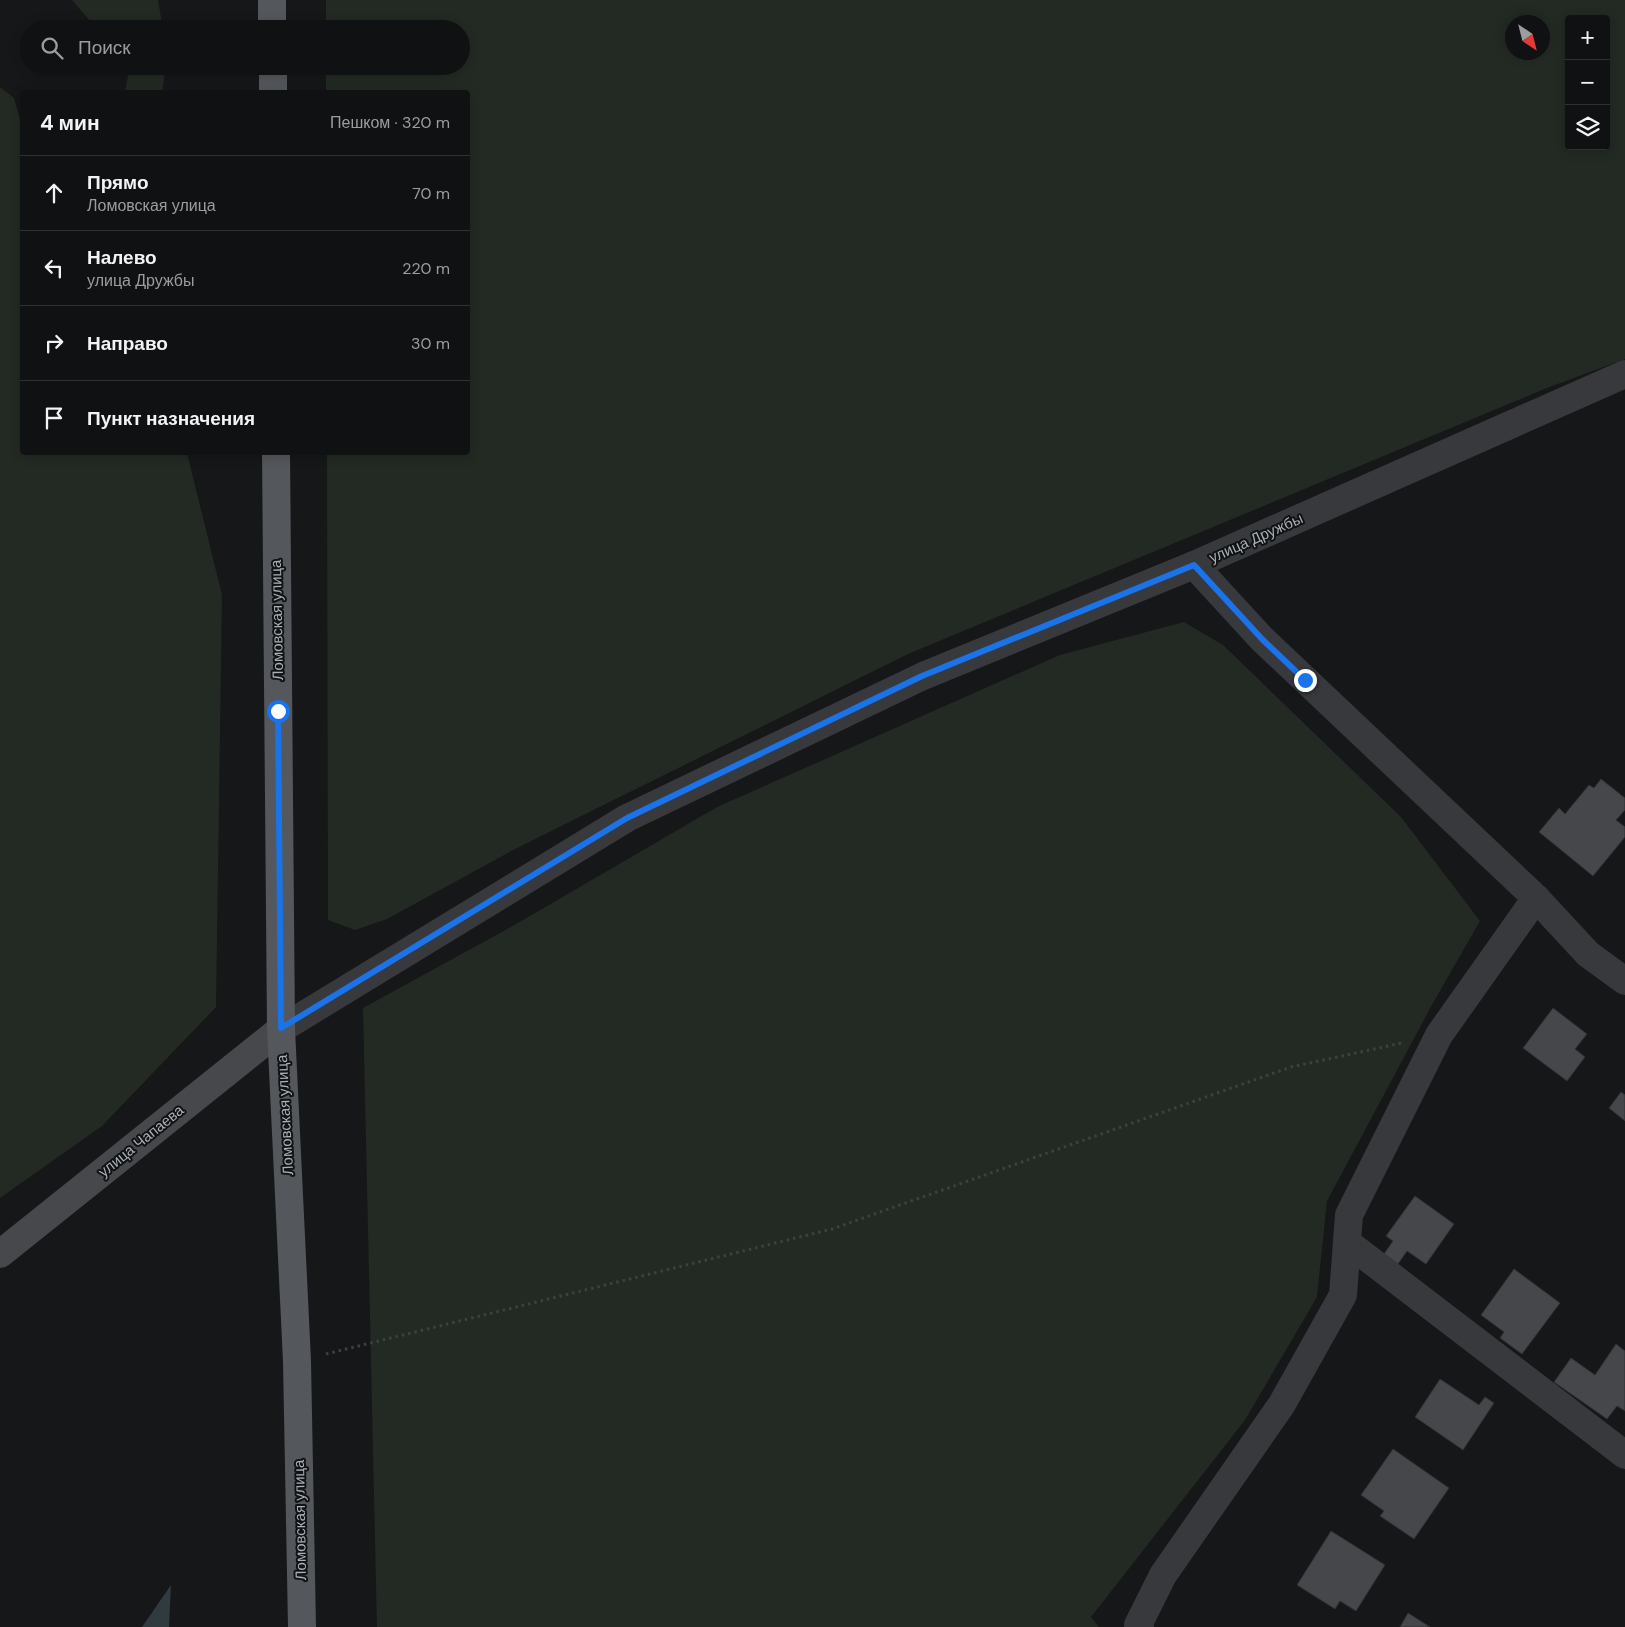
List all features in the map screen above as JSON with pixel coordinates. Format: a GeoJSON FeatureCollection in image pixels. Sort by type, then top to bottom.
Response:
{"type":"FeatureCollection","features":[{"type":"Feature","properties":{"kind":"main road"},"geometry":{"type":"LineString","coordinates":[[272,0],[272,20]]}},
{"type":"Feature","properties":{"kind":"main road"},"geometry":{"type":"LineString","coordinates":[[272,75],[273,90]]}},
{"type":"Feature","properties":{"kind":"main road","name":"Ломовская улица"},"geometry":{"type":"LineString","coordinates":[[276,455],[281,1028],[298,1362],[302,1627]]}},
{"type":"Feature","properties":{"kind":"street","name":"улица Дружбы"},"geometry":{"type":"LineString","coordinates":[[281,1028],[627,818],[922,676],[1194,565],[1625,374]]}},
{"type":"Feature","properties":{"kind":"street"},"geometry":{"type":"LineString","coordinates":[[1194,565],[1262,639],[1536,898],[1588,954],[1625,981]]}},
{"type":"Feature","properties":{"kind":"street"},"geometry":{"type":"LineString","coordinates":[[1140,1627],[1138,1624],[1163,1575],[1282,1404],[1343,1295],[1349,1215],[1440,1035],[1536,898]]}},
{"type":"Feature","properties":{"kind":"street","name":"улица Чапаева"},"geometry":{"type":"LineString","coordinates":[[0,1254],[281,1028]]}},
{"type":"Feature","properties":{"kind":"street"},"geometry":{"type":"LineString","coordinates":[[1348,1243],[1625,1455]]}},
{"type":"Feature","properties":{"kind":"path"},"geometry":{"type":"LineString","coordinates":[[298,1362],[832,1229],[1291,1067],[1440,1035]]}},
{"type":"Feature","properties":{"kind":"shaded area"},"geometry":{"type":"Polygon","coordinates":[[[72,0],[158,0],[161,20],[89,20],[72,0]]]}},
{"type":"Feature","properties":{"kind":"shaded area"},"geometry":{"type":"Polygon","coordinates":[[[326,0],[1625,0],[1625,359],[1547,388],[908,654],[513,850],[387,919],[355,930],[328,920],[327,455],[470,455],[470,90],[326,90],[326,75],[470,75],[470,20],[326,20],[326,0]]]}},
{"type":"Feature","properties":{"kind":"shaded area"},"geometry":{"type":"Polygon","coordinates":[[[128,75],[165,75],[162,90],[125,90],[128,75]]]}},
{"type":"Feature","properties":{"kind":"shaded area"},"geometry":{"type":"Polygon","coordinates":[[[0,87],[14,98],[20,120],[20,455],[187,455],[222,595],[216,1007],[102,1126],[0,1198],[0,87]]]}},
{"type":"Feature","properties":{"kind":"shaded area"},"geometry":{"type":"Polygon","coordinates":[[[1184,622],[1223,645],[1401,817],[1480,921],[1433,1003],[1327,1201],[1317,1297],[1245,1420],[1091,1617],[1099,1627],[377,1627],[363,1008],[518,923],[717,807],[1060,655],[1184,622]]]}},
{"type":"Feature","properties":{"kind":"shaded area"},"geometry":{"type":"Polygon","coordinates":[[[171,1585],[169,1627],[142,1627],[171,1585]]]}},
{"type":"Feature","properties":{"kind":"building"},"geometry":{"type":"Polygon","coordinates":[[[1601,779],[1625,798],[1625,810],[1616,820],[1625,827],[1625,837],[1593,876],[1539,832],[1559,808],[1565,814],[1589,785],[1594,788],[1601,779]]]}},
{"type":"Feature","properties":{"kind":"building"},"geometry":{"type":"Polygon","coordinates":[[[1553,1008],[1587,1034],[1575,1049],[1585,1057],[1567,1081],[1523,1048],[1553,1008]]]}},
{"type":"Feature","properties":{"kind":"building"},"geometry":{"type":"Polygon","coordinates":[[[1621,1092],[1625,1095],[1625,1121],[1609,1108],[1621,1092]]]}},
{"type":"Feature","properties":{"kind":"building"},"geometry":{"type":"Polygon","coordinates":[[[1415,1196],[1454,1224],[1426,1264],[1407,1251],[1398,1264],[1384,1254],[1393,1241],[1386,1236],[1415,1196]]]}},
{"type":"Feature","properties":{"kind":"building"},"geometry":{"type":"Polygon","coordinates":[[[1514,1269],[1560,1303],[1522,1354],[1500,1338],[1504,1332],[1481,1315],[1514,1269]]]}},
{"type":"Feature","properties":{"kind":"building"},"geometry":{"type":"Polygon","coordinates":[[[1616,1344],[1625,1351],[1625,1411],[1617,1406],[1607,1419],[1554,1382],[1571,1358],[1595,1375],[1616,1344]]]}},
{"type":"Feature","properties":{"kind":"building"},"geometry":{"type":"Polygon","coordinates":[[[1440,1379],[1479,1405],[1485,1397],[1494,1403],[1463,1450],[1415,1417],[1440,1379]]]}},
{"type":"Feature","properties":{"kind":"building"},"geometry":{"type":"Polygon","coordinates":[[[1393,1449],[1449,1488],[1414,1539],[1380,1516],[1384,1511],[1361,1495],[1393,1449]]]}},
{"type":"Feature","properties":{"kind":"building"},"geometry":{"type":"Polygon","coordinates":[[[1331,1531],[1385,1565],[1356,1611],[1340,1601],[1335,1609],[1297,1585],[1331,1531]]]}},
{"type":"Feature","properties":{"kind":"building"},"geometry":{"type":"Polygon","coordinates":[[[1408,1613],[1430,1627],[1400,1627],[1408,1613]]]}},
{"type":"Feature","properties":{"kind":"route"},"geometry":{"type":"LineString","coordinates":[[278,711],[281,1028],[627,818],[922,676],[1194,565],[1262,639],[1305,680]]}}]}
